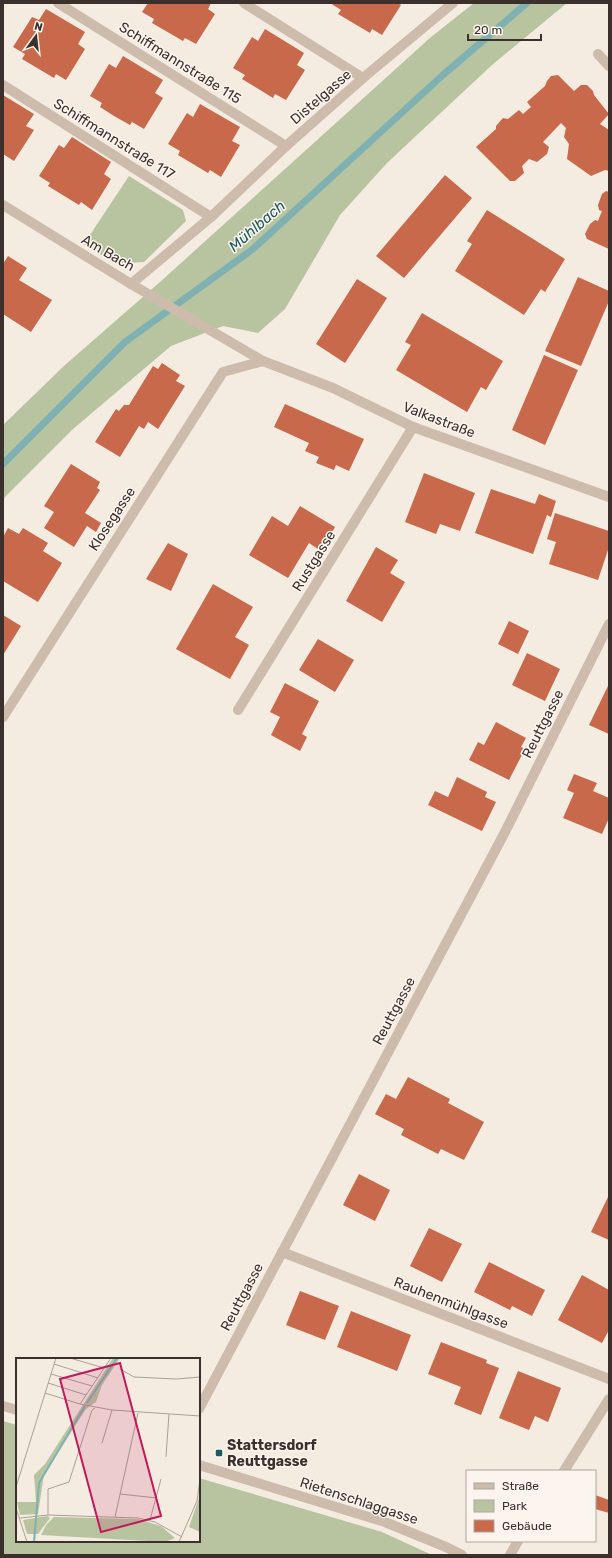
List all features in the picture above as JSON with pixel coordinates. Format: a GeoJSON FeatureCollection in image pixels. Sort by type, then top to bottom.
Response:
{"type":"FeatureCollection","features":[{"type":"Feature","properties":{"kind":"street","name":"Schiffmannstraße 115"},"geometry":{"type":"LineString","coordinates":[[58,3],[286,146]]}},
{"type":"Feature","properties":{"kind":"street"},"geometry":{"type":"LineString","coordinates":[[244,3],[363,78]]}},
{"type":"Feature","properties":{"kind":"street","name":"Distelgasse"},"geometry":{"type":"LineString","coordinates":[[211,217],[286,146],[449,4]]}},
{"type":"Feature","properties":{"kind":"street"},"geometry":{"type":"LineString","coordinates":[[598,54],[609,66]]}},
{"type":"Feature","properties":{"kind":"street","name":"Schiffmannstraße 117"},"geometry":{"type":"LineString","coordinates":[[3,85],[211,217]]}},
{"type":"Feature","properties":{"kind":"street","name":"Am Bach"},"geometry":{"type":"LineString","coordinates":[[3,205],[131,284],[211,217]]}},
{"type":"Feature","properties":{"kind":"street","name":"Valkastraße"},"geometry":{"type":"LineString","coordinates":[[131,284],[263,361],[333,388],[413,427],[609,497]]}},
{"type":"Feature","properties":{"kind":"street","name":"Klosegasse"},"geometry":{"type":"LineString","coordinates":[[3,716],[223,372],[263,361]]}},
{"type":"Feature","properties":{"kind":"street","name":"Rustgasse"},"geometry":{"type":"LineString","coordinates":[[238,710],[413,427]]}},
{"type":"Feature","properties":{"kind":"street","name":"Reuttgasse"},"geometry":{"type":"LineString","coordinates":[[200,1407],[506,830],[609,624]]}},
{"type":"Feature","properties":{"kind":"street","name":"Rauhenmühlgasse"},"geometry":{"type":"LineString","coordinates":[[282,1252],[609,1380]]}},
{"type":"Feature","properties":{"kind":"street"},"geometry":{"type":"LineString","coordinates":[[565,1470],[609,1399]]}},
{"type":"Feature","properties":{"kind":"street"},"geometry":{"type":"LineString","coordinates":[[3,1406],[16,1410]]}},
{"type":"Feature","properties":{"kind":"street","name":"Rietenschlaggasse"},"geometry":{"type":"LineString","coordinates":[[200,1465],[385,1522],[462,1555]]}},
{"type":"Feature","properties":{"kind":"street"},"geometry":{"type":"LineString","coordinates":[[510,1555],[517,1542]]}},
{"type":"Feature","properties":{"kind":"green space"},"geometry":{"type":"Polygon","coordinates":[[[474,3],[567,3],[492,65],[387,163],[340,215],[285,309],[258,333],[223,326],[171,346],[73,429],[3,499],[3,425],[65,365],[160,282],[431,37],[474,3]]]}},
{"type":"Feature","properties":{"kind":"green space"},"geometry":{"type":"Polygon","coordinates":[[[129,176],[183,210],[186,221],[144,262],[116,264],[84,244],[129,176]]]}},
{"type":"Feature","properties":{"kind":"green space"},"geometry":{"type":"Polygon","coordinates":[[[3,1421],[16,1425],[16,1542],[200,1542],[200,1478],[382,1532],[432,1555],[3,1555],[3,1421]]]}},
{"type":"Feature","properties":{"kind":"building"},"geometry":{"type":"Polygon","coordinates":[[[148,3],[211,3],[208,9],[215,14],[196,44],[185,38],[183,41],[152,23],[154,19],[142,12],[148,3]]]}},
{"type":"Feature","properties":{"kind":"building"},"geometry":{"type":"Polygon","coordinates":[[[330,3],[398,3],[401,5],[382,35],[372,29],[370,33],[338,14],[341,10],[330,3]]]}},
{"type":"Feature","properties":{"kind":"building"},"geometry":{"type":"Polygon","coordinates":[[[46,9],[85,32],[78,44],[85,49],[66,80],[56,74],[54,78],[22,59],[25,54],[13,47],[32,17],[39,20],[46,9]]]}},
{"type":"Feature","properties":{"kind":"building"},"geometry":{"type":"Polygon","coordinates":[[[265,29],[304,53],[297,65],[305,70],[286,100],[275,94],[273,98],[242,79],[245,75],[233,68],[252,37],[258,41],[265,29]]]}},
{"type":"Feature","properties":{"kind":"building"},"geometry":{"type":"Polygon","coordinates":[[[123,56],[163,80],[155,93],[163,98],[144,129],[132,122],[130,125],[114,116],[100,107],[102,103],[90,96],[109,64],[116,68],[123,56]]]}},
{"type":"Feature","properties":{"kind":"building"},"geometry":{"type":"Polygon","coordinates":[[[558,75],[574,91],[581,85],[587,85],[609,114],[600,124],[609,130],[609,171],[605,170],[591,176],[567,159],[569,144],[564,137],[566,128],[561,123],[543,142],[549,147],[547,154],[537,162],[529,159],[522,166],[524,173],[515,181],[510,181],[476,147],[496,129],[496,126],[503,118],[508,119],[519,110],[523,114],[531,107],[527,102],[545,86],[551,76],[558,75]]]}},
{"type":"Feature","properties":{"kind":"building"},"geometry":{"type":"Polygon","coordinates":[[[3,95],[34,114],[26,126],[34,130],[14,161],[3,154],[3,95]]]}},
{"type":"Feature","properties":{"kind":"building"},"geometry":{"type":"Polygon","coordinates":[[[200,104],[240,127],[232,141],[240,145],[221,177],[210,170],[208,173],[178,155],[180,151],[168,144],[187,113],[193,117],[200,104]]]}},
{"type":"Feature","properties":{"kind":"building"},"geometry":{"type":"Polygon","coordinates":[[[72,137],[111,162],[104,174],[111,179],[92,210],[81,202],[79,205],[48,186],[50,183],[39,176],[59,145],[64,148],[72,137]]]}},
{"type":"Feature","properties":{"kind":"building"},"geometry":{"type":"Polygon","coordinates":[[[445,175],[472,198],[404,278],[376,256],[445,175]]]}},
{"type":"Feature","properties":{"kind":"building"},"geometry":{"type":"Polygon","coordinates":[[[606,191],[609,192],[609,249],[587,239],[585,234],[590,224],[595,220],[598,221],[602,211],[599,210],[598,205],[602,194],[606,191]]]}},
{"type":"Feature","properties":{"kind":"building"},"geometry":{"type":"Polygon","coordinates":[[[487,210],[565,259],[545,292],[541,289],[524,315],[455,271],[472,244],[467,241],[487,210]]]}},
{"type":"Feature","properties":{"kind":"building"},"geometry":{"type":"Polygon","coordinates":[[[8,256],[27,268],[19,280],[52,300],[31,332],[3,314],[3,264],[8,256]]]}},
{"type":"Feature","properties":{"kind":"building"},"geometry":{"type":"Polygon","coordinates":[[[578,277],[609,291],[609,301],[581,366],[545,351],[578,277]]]}},
{"type":"Feature","properties":{"kind":"building"},"geometry":{"type":"Polygon","coordinates":[[[357,279],[387,298],[345,363],[316,344],[357,279]]]}},
{"type":"Feature","properties":{"kind":"building"},"geometry":{"type":"Polygon","coordinates":[[[422,313],[503,361],[486,390],[481,387],[467,412],[396,370],[411,345],[405,342],[422,313]]]}},
{"type":"Feature","properties":{"kind":"building"},"geometry":{"type":"Polygon","coordinates":[[[544,355],[578,370],[545,445],[512,430],[544,355]]]}},
{"type":"Feature","properties":{"kind":"building"},"geometry":{"type":"Polygon","coordinates":[[[162,363],[180,375],[176,381],[185,386],[158,429],[148,422],[144,429],[139,426],[120,457],[95,442],[116,409],[119,411],[124,405],[129,405],[153,366],[158,369],[162,363]]]}},
{"type":"Feature","properties":{"kind":"building"},"geometry":{"type":"Polygon","coordinates":[[[285,404],[364,439],[349,471],[336,465],[334,470],[316,463],[319,457],[305,451],[309,443],[274,427],[285,404]]]}},
{"type":"Feature","properties":{"kind":"building"},"geometry":{"type":"Polygon","coordinates":[[[71,464],[100,482],[97,488],[100,490],[85,513],[101,523],[96,532],[87,526],[74,547],[44,528],[54,512],[44,506],[71,464]]]}},
{"type":"Feature","properties":{"kind":"building"},"geometry":{"type":"Polygon","coordinates":[[[424,473],[475,493],[460,531],[440,524],[436,534],[405,522],[424,473]]]}},
{"type":"Feature","properties":{"kind":"building"},"geometry":{"type":"Polygon","coordinates":[[[491,489],[535,504],[539,494],[556,501],[551,517],[547,515],[533,554],[475,533],[491,489]]]}},
{"type":"Feature","properties":{"kind":"building"},"geometry":{"type":"Polygon","coordinates":[[[300,506],[335,527],[321,551],[309,543],[288,578],[249,555],[272,516],[288,526],[300,506]]]}},
{"type":"Feature","properties":{"kind":"building"},"geometry":{"type":"Polygon","coordinates":[[[555,513],[609,531],[609,547],[598,580],[549,564],[556,542],[547,539],[555,513]]]}},
{"type":"Feature","properties":{"kind":"building"},"geometry":{"type":"Polygon","coordinates":[[[8,528],[19,534],[23,528],[48,543],[43,551],[62,563],[38,602],[3,581],[3,537],[8,528]]]}},
{"type":"Feature","properties":{"kind":"building"},"geometry":{"type":"Polygon","coordinates":[[[168,543],[188,554],[171,591],[146,579],[168,543]]]}},
{"type":"Feature","properties":{"kind":"building"},"geometry":{"type":"Polygon","coordinates":[[[376,547],[398,560],[390,573],[405,582],[382,622],[346,601],[376,547]]]}},
{"type":"Feature","properties":{"kind":"building"},"geometry":{"type":"Polygon","coordinates":[[[213,584],[253,607],[235,637],[249,645],[230,679],[176,649],[213,584]]]}},
{"type":"Feature","properties":{"kind":"building"},"geometry":{"type":"Polygon","coordinates":[[[3,615],[21,626],[3,655],[3,615]]]}},
{"type":"Feature","properties":{"kind":"building"},"geometry":{"type":"Polygon","coordinates":[[[509,621],[529,631],[518,654],[498,644],[509,621]]]}},
{"type":"Feature","properties":{"kind":"building"},"geometry":{"type":"Polygon","coordinates":[[[318,639],[354,660],[335,692],[299,670],[318,639]]]}},
{"type":"Feature","properties":{"kind":"building"},"geometry":{"type":"Polygon","coordinates":[[[527,653],[560,669],[545,701],[512,685],[527,653]]]}},
{"type":"Feature","properties":{"kind":"building"},"geometry":{"type":"Polygon","coordinates":[[[285,683],[319,701],[302,734],[307,737],[300,751],[271,735],[280,717],[270,712],[285,683]]]}},
{"type":"Feature","properties":{"kind":"building"},"geometry":{"type":"Polygon","coordinates":[[[609,686],[609,734],[589,725],[609,686]]]}},
{"type":"Feature","properties":{"kind":"building"},"geometry":{"type":"Polygon","coordinates":[[[496,722],[526,738],[521,747],[525,749],[509,780],[469,760],[478,742],[484,745],[496,722]]]}},
{"type":"Feature","properties":{"kind":"building"},"geometry":{"type":"Polygon","coordinates":[[[574,774],[597,783],[593,791],[609,798],[609,818],[602,834],[563,818],[574,793],[567,790],[574,774]]]}},
{"type":"Feature","properties":{"kind":"building"},"geometry":{"type":"Polygon","coordinates":[[[457,777],[487,792],[485,797],[496,802],[482,831],[428,805],[435,791],[448,797],[457,777]]]}},
{"type":"Feature","properties":{"kind":"building"},"geometry":{"type":"Polygon","coordinates":[[[408,1077],[450,1099],[448,1103],[484,1122],[464,1160],[441,1149],[438,1154],[401,1135],[404,1129],[375,1114],[386,1094],[396,1099],[408,1077]]]}},
{"type":"Feature","properties":{"kind":"building"},"geometry":{"type":"Polygon","coordinates":[[[359,1174],[390,1190],[375,1221],[343,1205],[359,1174]]]}},
{"type":"Feature","properties":{"kind":"building"},"geometry":{"type":"Polygon","coordinates":[[[609,1195],[609,1240],[591,1232],[609,1195]]]}},
{"type":"Feature","properties":{"kind":"building"},"geometry":{"type":"Polygon","coordinates":[[[429,1228],[462,1244],[442,1282],[410,1266],[429,1228]]]}},
{"type":"Feature","properties":{"kind":"building"},"geometry":{"type":"Polygon","coordinates":[[[489,1262],[545,1290],[532,1316],[512,1306],[510,1310],[474,1292],[489,1262]]]}},
{"type":"Feature","properties":{"kind":"building"},"geometry":{"type":"Polygon","coordinates":[[[582,1275],[609,1290],[609,1330],[602,1343],[558,1320],[582,1275]]]}},
{"type":"Feature","properties":{"kind":"building"},"geometry":{"type":"Polygon","coordinates":[[[300,1291],[339,1306],[325,1340],[286,1325],[300,1291]]]}},
{"type":"Feature","properties":{"kind":"building"},"geometry":{"type":"Polygon","coordinates":[[[351,1311],[411,1335],[397,1371],[337,1347],[351,1311]]]}},
{"type":"Feature","properties":{"kind":"building"},"geometry":{"type":"Polygon","coordinates":[[[441,1342],[487,1360],[486,1363],[499,1368],[481,1415],[454,1404],[461,1387],[428,1374],[441,1342]]]}},
{"type":"Feature","properties":{"kind":"building"},"geometry":{"type":"Polygon","coordinates":[[[518,1371],[561,1388],[548,1422],[535,1416],[529,1430],[499,1418],[518,1371]]]}},
{"type":"Feature","properties":{"kind":"building"},"geometry":{"type":"Polygon","coordinates":[[[596,1495],[609,1500],[609,1513],[596,1509],[596,1495]]]}},
{"type":"Feature","properties":{"kind":"waterway","name":"Mühlbach"},"geometry":{"type":"LineString","coordinates":[[3,464],[125,342],[253,249],[444,74],[527,3]]}},
{"type":"Feature","properties":{"kind":"place","name":"Stattersdorf Reuttgasse"},"geometry":{"type":"Point","coordinates":[219,1453]}}]}
